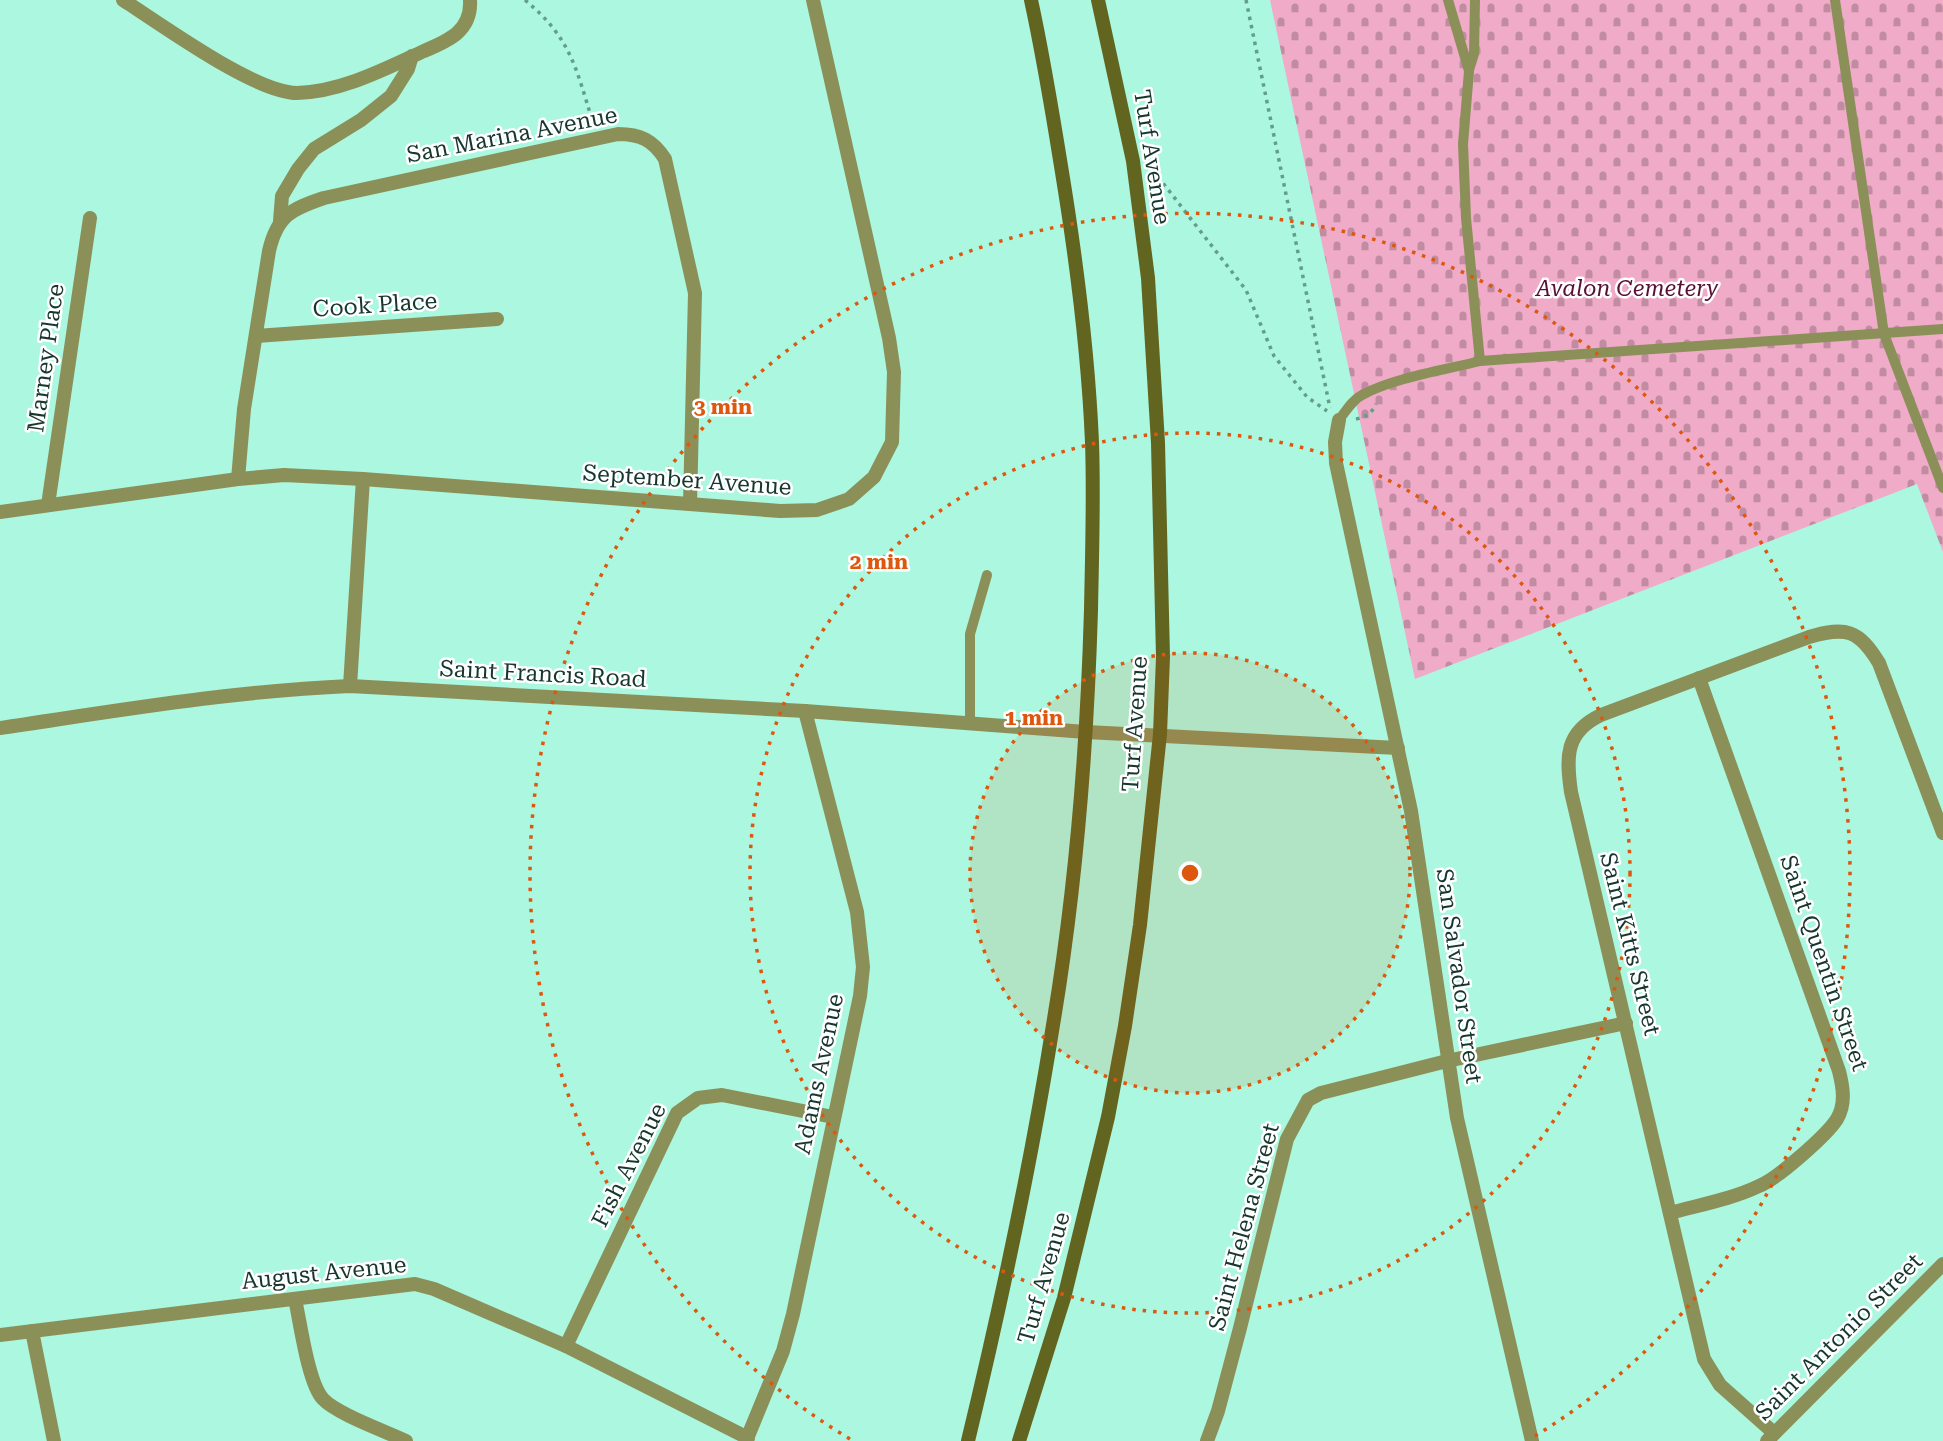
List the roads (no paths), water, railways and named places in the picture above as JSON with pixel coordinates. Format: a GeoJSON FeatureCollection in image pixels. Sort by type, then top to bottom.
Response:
{"type":"FeatureCollection","features":[{"type":"Feature","properties":{"kind":"main road","name":"Turf Avenue"},"geometry":{"type":"LineString","coordinates":[[968,1441],[1029,1155],[1054,1023],[1072,879],[1086,732],[1092,562],[1092,442],[1074,247],[1042,49],[1031,0]]}},
{"type":"Feature","properties":{"kind":"main road","name":"Turf Avenue"},"geometry":{"type":"LineString","coordinates":[[1019,1441],[1064,1298],[1108,1117],[1140,925],[1160,734],[1163,657],[1158,443],[1147,278],[1133,161],[1098,0]]}},
{"type":"Feature","properties":{"kind":"street"},"geometry":{"type":"LineString","coordinates":[[123,0],[233,69],[275,89],[294,93],[332,87],[449,40],[458,34],[467,19],[470,0]]}},
{"type":"Feature","properties":{"kind":"street","name":"September Avenue"},"geometry":{"type":"LineString","coordinates":[[0,512],[284,475],[780,511],[817,510],[849,499],[874,477],[892,442],[894,372],[889,338],[813,0]]}},
{"type":"Feature","properties":{"kind":"street"},"geometry":{"type":"LineString","coordinates":[[238,479],[244,410],[269,251],[273,232],[280,221],[282,196],[314,149],[361,120],[391,96],[408,69],[412,56]]}},
{"type":"Feature","properties":{"kind":"street","name":"San Marina Avenue"},"geometry":{"type":"LineString","coordinates":[[280,221],[296,208],[324,198],[618,134],[633,134],[646,138],[657,146],[665,159],[695,293],[690,504]]}},
{"type":"Feature","properties":{"kind":"street","name":"Marney Place"},"geometry":{"type":"LineString","coordinates":[[48,505],[90,218]]}},
{"type":"Feature","properties":{"kind":"street","name":"Cook Place"},"geometry":{"type":"LineString","coordinates":[[256,336],[497,319]]}},
{"type":"Feature","properties":{"kind":"street","name":"San Salvador Street"},"geometry":{"type":"LineString","coordinates":[[1339,419],[1335,442],[1336,463],[1398,748],[1421,871],[1457,1118],[1532,1441]]}},
{"type":"Feature","properties":{"kind":"street"},"geometry":{"type":"LineString","coordinates":[[350,685],[363,479]]}},
{"type":"Feature","properties":{"kind":"street","name":"Saint Kitts Street"},"geometry":{"type":"LineString","coordinates":[[1770,1437],[1720,1385],[1704,1359],[1570,792],[1569,749],[1580,727],[1588,721],[1822,633],[1845,631],[1855,634],[1867,644],[1879,663],[1943,833]]}},
{"type":"Feature","properties":{"kind":"street","name":"Saint Quentin Street"},"geometry":{"type":"LineString","coordinates":[[1670,1213],[1750,1190],[1770,1180],[1826,1132],[1838,1118],[1843,1104],[1839,1071],[1699,678]]}},
{"type":"Feature","properties":{"kind":"street","name":"Saint Francis Road"},"geometry":{"type":"LineString","coordinates":[[0,728],[183,701],[350,685],[805,711],[1086,732],[1160,734]]}},
{"type":"Feature","properties":{"kind":"street","name":"Adams Avenue"},"geometry":{"type":"LineString","coordinates":[[747,1439],[783,1351],[860,996],[863,967],[858,912],[805,711]]}},
{"type":"Feature","properties":{"kind":"street"},"geometry":{"type":"LineString","coordinates":[[1160,734],[1398,748]]}},
{"type":"Feature","properties":{"kind":"street","name":"Saint Helena Street"},"geometry":{"type":"LineString","coordinates":[[1206,1441],[1218,1410],[1240,1328],[1287,1139],[1308,1100],[1321,1093],[1447,1061],[1626,1023]]}},
{"type":"Feature","properties":{"kind":"street","name":"Fish Avenue"},"geometry":{"type":"LineString","coordinates":[[566,1346],[677,1113],[687,1104],[698,1098],[722,1095],[833,1117]]}},
{"type":"Feature","properties":{"kind":"street","name":"Saint Antonio Street"},"geometry":{"type":"LineString","coordinates":[[1770,1437],[1943,1265]]}},
{"type":"Feature","properties":{"kind":"street","name":"August Avenue"},"geometry":{"type":"LineString","coordinates":[[0,1335],[415,1284],[434,1289],[566,1346],[747,1439]]}},
{"type":"Feature","properties":{"kind":"street"},"geometry":{"type":"LineString","coordinates":[[295,1299],[312,1374],[321,1398],[333,1407],[405,1441]]}},
{"type":"Feature","properties":{"kind":"street"},"geometry":{"type":"LineString","coordinates":[[32,1331],[54,1441]]}},
{"type":"Feature","properties":{"kind":"lane"},"geometry":{"type":"LineString","coordinates":[[1448,0],[1469,71]]}},
{"type":"Feature","properties":{"kind":"lane"},"geometry":{"type":"LineString","coordinates":[[1475,0],[1474,54],[1469,71],[1463,144],[1466,218],[1480,361]]}},
{"type":"Feature","properties":{"kind":"lane"},"geometry":{"type":"LineString","coordinates":[[1835,0],[1884,334],[1943,488]]}},
{"type":"Feature","properties":{"kind":"lane"},"geometry":{"type":"LineString","coordinates":[[1339,419],[1352,402],[1362,395],[1405,380],[1480,361],[1943,329]]}},
{"type":"Feature","properties":{"kind":"lane"},"geometry":{"type":"LineString","coordinates":[[970,723],[970,634],[987,575]]}},
{"type":"Feature","properties":{"kind":"park label","name":"Avalon Cemetery"},"geometry":{"type":"Point","coordinates":[1627,288]}}]}
